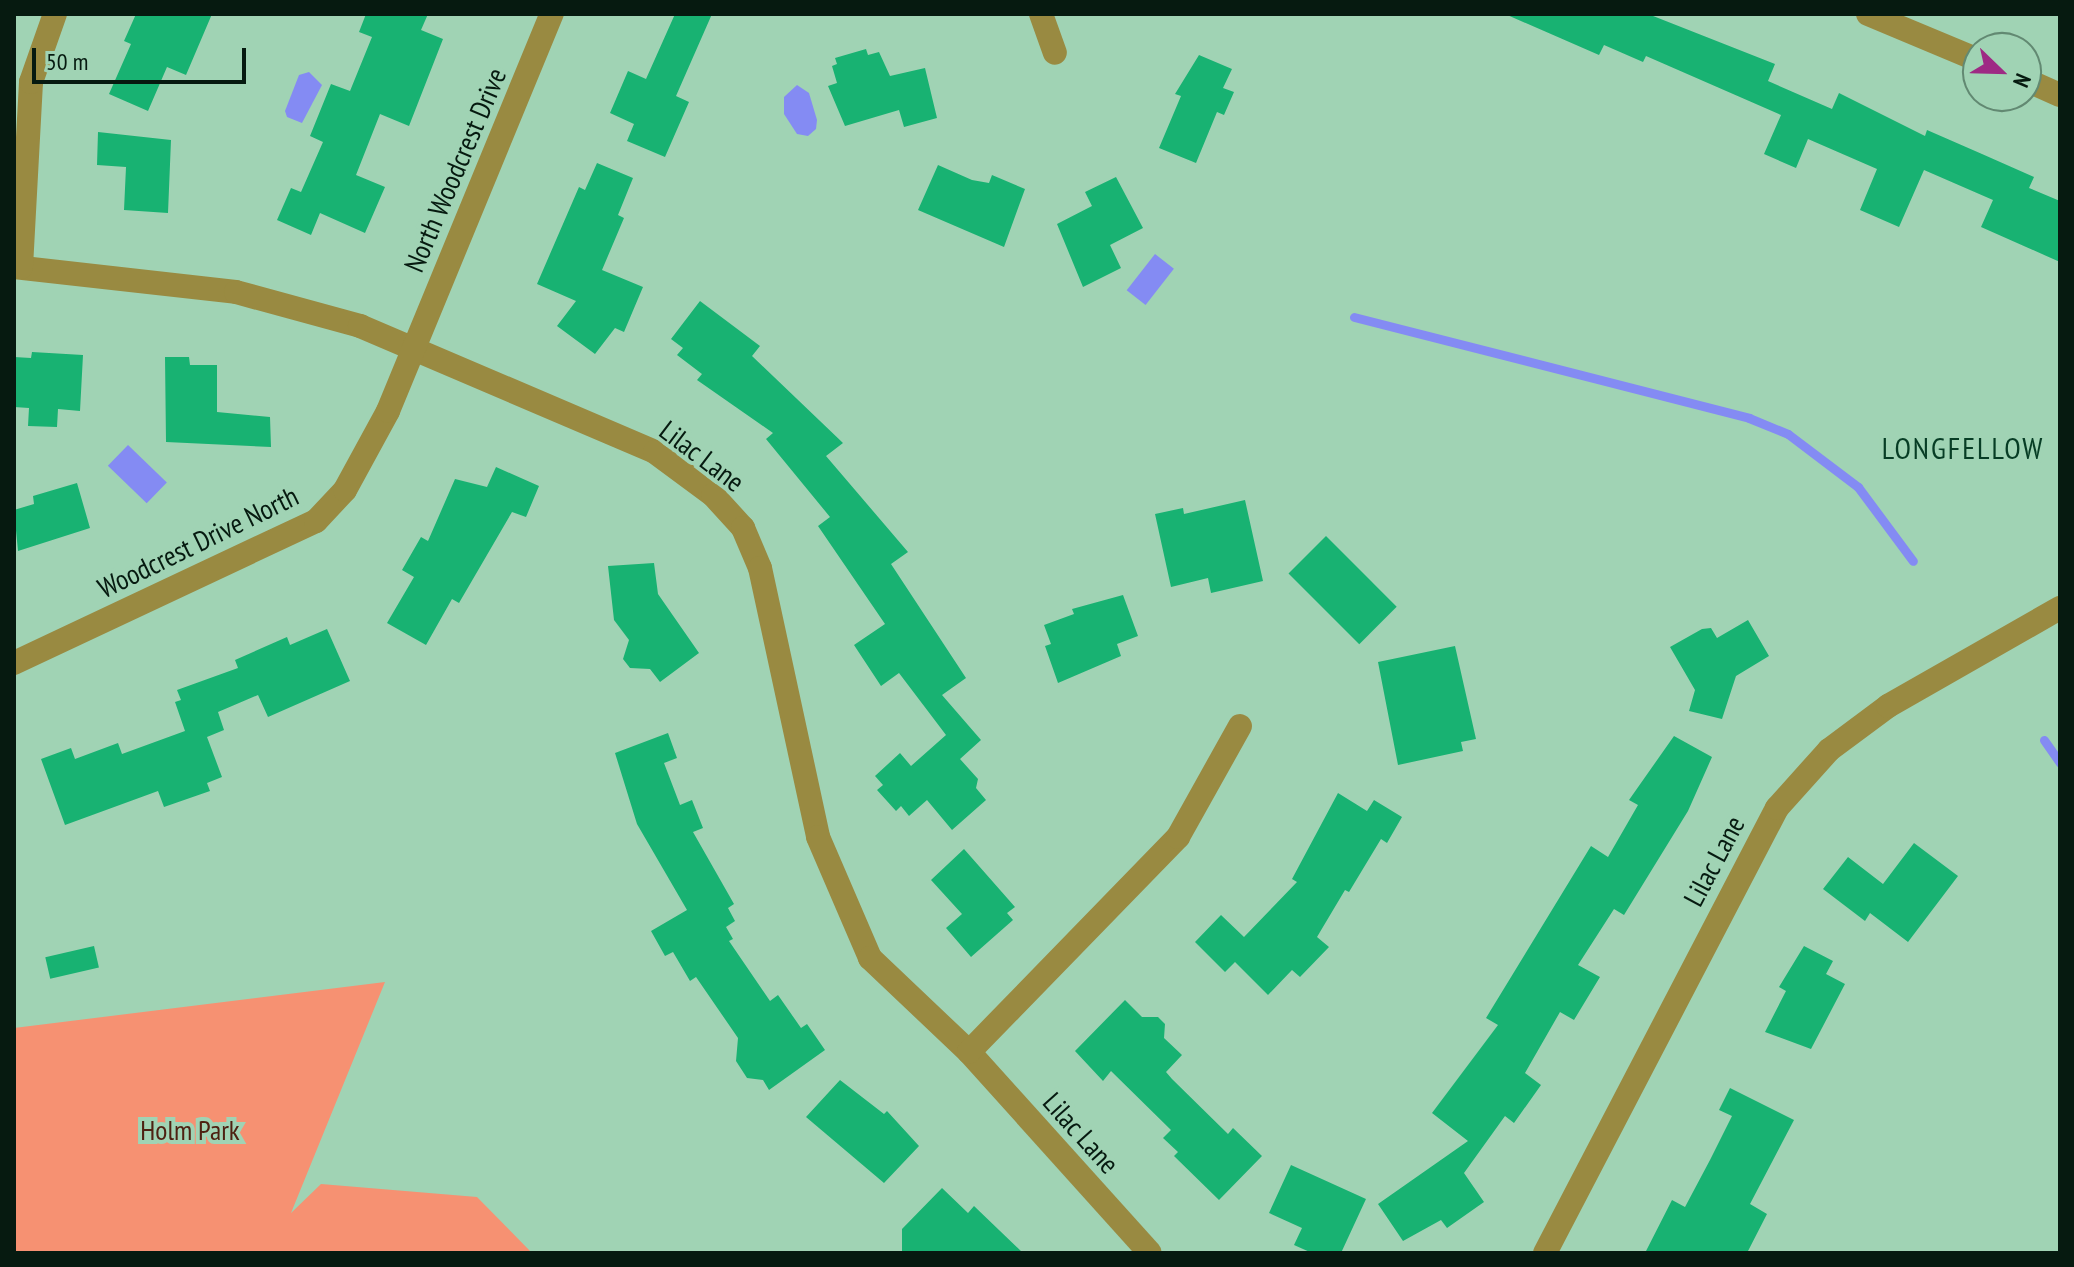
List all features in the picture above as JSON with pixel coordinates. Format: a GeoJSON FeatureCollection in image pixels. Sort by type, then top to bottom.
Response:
{"type":"FeatureCollection","features":[{"type":"Feature","properties":{"kind":"street"},"geometry":{"type":"LineString","coordinates":[[18,267],[31,82],[55,14]]}},
{"type":"Feature","properties":{"kind":"street","name":"North Woodcrest Drive"},"geometry":{"type":"LineString","coordinates":[[413,348],[552,14]]}},
{"type":"Feature","properties":{"kind":"street"},"geometry":{"type":"LineString","coordinates":[[1041,14],[1055,53]]}},
{"type":"Feature","properties":{"kind":"street"},"geometry":{"type":"LineString","coordinates":[[1868,14],[1962,53]]}},
{"type":"Feature","properties":{"kind":"street","name":"Lilac Lane"},"geometry":{"type":"LineString","coordinates":[[18,267],[236,292],[360,326],[655,452],[713,495],[743,528],[760,568],[782,649],[818,837],[870,958],[969,1052],[1150,1253]]}},
{"type":"Feature","properties":{"kind":"street","name":"Woodcrest Drive North"},"geometry":{"type":"LineString","coordinates":[[14,663],[316,521],[345,490],[388,411],[413,348]]}},
{"type":"Feature","properties":{"kind":"street","name":"Lilac Lane"},"geometry":{"type":"LineString","coordinates":[[1545,1253],[1777,808],[1829,750],[1888,706],[2060,608]]}},
{"type":"Feature","properties":{"kind":"street"},"geometry":{"type":"LineString","coordinates":[[969,1052],[1178,837],[1240,726]]}},
{"type":"Feature","properties":{"kind":"green space","name":"Holm Park"},"geometry":{"type":"Polygon","coordinates":[[[385,982],[291,1213],[321,1184],[477,1197],[532,1253],[14,1253],[14,1028],[385,982]]]}},
{"type":"Feature","properties":{"kind":"water"},"geometry":{"type":"Polygon","coordinates":[[[309,72],[322,85],[302,123],[287,117],[285,111],[299,75],[309,72]]]}},
{"type":"Feature","properties":{"kind":"water"},"geometry":{"type":"Polygon","coordinates":[[[797,85],[809,93],[817,120],[816,129],[808,136],[797,134],[784,114],[784,97],[797,85]]]}},
{"type":"Feature","properties":{"kind":"water"},"geometry":{"type":"Polygon","coordinates":[[[1155,254],[1174,269],[1146,305],[1127,290],[1155,254]]]}},
{"type":"Feature","properties":{"kind":"water"},"geometry":{"type":"Polygon","coordinates":[[[128,445],[167,483],[147,503],[108,466],[128,445]]]}},
{"type":"Feature","properties":{"kind":"building"},"geometry":{"type":"Polygon","coordinates":[[[136,14],[212,14],[186,75],[167,67],[148,111],[109,94],[131,44],[124,41],[136,14]]]}},
{"type":"Feature","properties":{"kind":"building"},"geometry":{"type":"Polygon","coordinates":[[[366,14],[428,14],[421,30],[443,39],[409,126],[380,114],[356,175],[385,187],[365,233],[320,213],[311,235],[277,220],[291,188],[301,192],[323,142],[310,136],[331,84],[350,91],[372,37],[359,32],[366,14]]]}},
{"type":"Feature","properties":{"kind":"building"},"geometry":{"type":"Polygon","coordinates":[[[675,14],[712,14],[676,96],[689,102],[665,157],[627,141],[634,124],[610,113],[628,71],[646,79],[675,14]]]}},
{"type":"Feature","properties":{"kind":"building"},"geometry":{"type":"Polygon","coordinates":[[[1505,14],[1648,14],[1775,64],[1768,81],[1832,109],[1839,93],[1925,136],[1927,130],[2034,177],[2029,188],[2060,201],[2060,262],[1981,227],[1993,200],[1924,170],[1899,227],[1860,210],[1877,169],[1808,139],[1796,168],[1764,154],[1781,115],[1646,56],[1643,62],[1604,45],[1599,55],[1505,14]]]}},
{"type":"Feature","properties":{"kind":"building"},"geometry":{"type":"Polygon","coordinates":[[[866,49],[868,55],[879,52],[890,76],[925,68],[937,118],[904,127],[899,110],[845,126],[828,86],[837,83],[832,66],[837,64],[835,58],[866,49]]]}},
{"type":"Feature","properties":{"kind":"building"},"geometry":{"type":"Polygon","coordinates":[[[1199,55],[1232,69],[1223,88],[1234,92],[1224,115],[1217,112],[1196,163],[1159,148],[1181,96],[1175,94],[1199,55]]]}},
{"type":"Feature","properties":{"kind":"building"},"geometry":{"type":"Polygon","coordinates":[[[98,132],[171,140],[168,213],[124,210],[126,167],[97,165],[98,132]]]}},
{"type":"Feature","properties":{"kind":"building"},"geometry":{"type":"Polygon","coordinates":[[[597,163],[633,178],[618,215],[624,218],[602,270],[643,287],[624,332],[615,328],[595,354],[557,326],[576,301],[537,284],[579,187],[585,190],[597,163]]]}},
{"type":"Feature","properties":{"kind":"building"},"geometry":{"type":"Polygon","coordinates":[[[938,165],[972,180],[989,183],[992,175],[1025,189],[1004,247],[918,210],[938,165]]]}},
{"type":"Feature","properties":{"kind":"building"},"geometry":{"type":"Polygon","coordinates":[[[1116,177],[1143,228],[1110,245],[1121,268],[1083,287],[1057,224],[1092,206],[1085,192],[1116,177]]]}},
{"type":"Feature","properties":{"kind":"building"},"geometry":{"type":"Polygon","coordinates":[[[700,301],[760,346],[752,356],[843,443],[826,456],[908,552],[891,564],[966,678],[942,695],[981,740],[960,759],[978,779],[976,788],[986,800],[952,830],[927,800],[909,816],[901,806],[896,811],[877,790],[883,785],[875,776],[900,753],[911,766],[946,735],[899,673],[881,686],[854,645],[885,624],[818,526],[830,517],[766,439],[773,433],[697,380],[702,374],[677,355],[683,348],[671,339],[700,301]]]}},
{"type":"Feature","properties":{"kind":"building"},"geometry":{"type":"Polygon","coordinates":[[[32,352],[83,355],[80,411],[58,409],[57,427],[28,426],[29,408],[14,407],[14,357],[31,358],[32,352]]]}},
{"type":"Feature","properties":{"kind":"building"},"geometry":{"type":"Polygon","coordinates":[[[165,357],[189,357],[190,365],[217,365],[217,412],[270,417],[271,447],[166,442],[165,357]]]}},
{"type":"Feature","properties":{"kind":"building"},"geometry":{"type":"Polygon","coordinates":[[[496,467],[539,486],[526,517],[512,512],[459,603],[452,599],[426,645],[387,623],[414,577],[402,570],[421,537],[428,541],[455,479],[487,487],[496,467]]]}},
{"type":"Feature","properties":{"kind":"building"},"geometry":{"type":"Polygon","coordinates":[[[77,483],[90,528],[18,551],[14,510],[34,504],[33,496],[77,483]]]}},
{"type":"Feature","properties":{"kind":"building"},"geometry":{"type":"Polygon","coordinates":[[[1245,500],[1263,581],[1211,593],[1208,578],[1171,587],[1155,514],[1183,508],[1184,514],[1245,500]]]}},
{"type":"Feature","properties":{"kind":"building"},"geometry":{"type":"Polygon","coordinates":[[[1326,536],[1397,607],[1359,644],[1289,573],[1326,536]]]}},
{"type":"Feature","properties":{"kind":"building"},"geometry":{"type":"Polygon","coordinates":[[[654,563],[658,594],[699,653],[660,682],[650,669],[630,668],[623,659],[629,640],[614,620],[608,566],[654,563]]]}},
{"type":"Feature","properties":{"kind":"building"},"geometry":{"type":"Polygon","coordinates":[[[1123,595],[1138,636],[1117,644],[1121,656],[1058,683],[1045,646],[1051,644],[1044,625],[1074,614],[1072,609],[1123,595]]]}},
{"type":"Feature","properties":{"kind":"building"},"geometry":{"type":"Polygon","coordinates":[[[1748,620],[1769,656],[1736,676],[1722,719],[1689,711],[1695,690],[1670,647],[1702,629],[1711,628],[1717,638],[1748,620]]]}},
{"type":"Feature","properties":{"kind":"building"},"geometry":{"type":"Polygon","coordinates":[[[327,629],[350,681],[268,717],[258,695],[218,712],[224,730],[207,737],[222,777],[207,783],[210,791],[164,807],[158,791],[65,825],[41,759],[71,748],[75,759],[118,743],[122,754],[185,731],[175,702],[181,700],[177,690],[238,668],[235,660],[287,637],[290,645],[327,629]]]}},
{"type":"Feature","properties":{"kind":"building"},"geometry":{"type":"Polygon","coordinates":[[[1455,646],[1476,739],[1461,742],[1463,751],[1398,765],[1378,662],[1455,646]]]}},
{"type":"Feature","properties":{"kind":"building"},"geometry":{"type":"Polygon","coordinates":[[[668,733],[677,758],[664,763],[680,805],[692,800],[703,828],[693,832],[734,904],[728,908],[735,921],[726,927],[733,939],[729,941],[770,1001],[778,995],[801,1028],[807,1024],[825,1050],[769,1090],[763,1080],[747,1078],[736,1061],[738,1038],[696,977],[690,981],[673,952],[665,956],[651,931],[687,910],[637,824],[615,753],[668,733]]]}},
{"type":"Feature","properties":{"kind":"building"},"geometry":{"type":"Polygon","coordinates":[[[1674,736],[1712,757],[1688,811],[1624,915],[1614,909],[1578,965],[1600,977],[1574,1020],[1560,1012],[1525,1073],[1541,1085],[1514,1123],[1505,1116],[1464,1173],[1484,1202],[1447,1228],[1441,1220],[1403,1241],[1378,1204],[1468,1141],[1432,1113],[1498,1025],[1486,1018],[1591,846],[1608,857],[1638,805],[1629,800],[1674,736]]]}},
{"type":"Feature","properties":{"kind":"building"},"geometry":{"type":"Polygon","coordinates":[[[1338,793],[1367,811],[1374,800],[1402,817],[1387,843],[1381,839],[1317,937],[1329,947],[1300,977],[1292,970],[1268,995],[1235,962],[1225,972],[1195,942],[1221,915],[1244,937],[1297,882],[1292,879],[1338,793]]]}},
{"type":"Feature","properties":{"kind":"building"},"geometry":{"type":"Polygon","coordinates":[[[1914,843],[1958,876],[1908,942],[1870,913],[1865,921],[1823,889],[1848,857],[1883,884],[1914,843]]]}},
{"type":"Feature","properties":{"kind":"building"},"geometry":{"type":"Polygon","coordinates":[[[964,849],[1015,907],[1007,913],[1013,920],[971,957],[946,928],[962,914],[931,880],[964,849]]]}},
{"type":"Feature","properties":{"kind":"building"},"geometry":{"type":"Polygon","coordinates":[[[94,946],[99,967],[50,979],[45,957],[94,946]]]}},
{"type":"Feature","properties":{"kind":"building"},"geometry":{"type":"Polygon","coordinates":[[[1804,946],[1833,961],[1826,974],[1845,984],[1811,1049],[1765,1032],[1786,991],[1779,987],[1804,946]]]}},
{"type":"Feature","properties":{"kind":"building"},"geometry":{"type":"Polygon","coordinates":[[[1125,1000],[1142,1017],[1158,1017],[1165,1024],[1164,1038],[1182,1055],[1166,1072],[1172,1079],[1228,1134],[1233,1128],[1262,1156],[1219,1200],[1174,1156],[1178,1152],[1163,1138],[1171,1130],[1111,1071],[1103,1081],[1075,1051],[1125,1000]]]}},
{"type":"Feature","properties":{"kind":"building"},"geometry":{"type":"Polygon","coordinates":[[[840,1080],[884,1114],[887,1111],[919,1146],[884,1183],[806,1117],[840,1080]]]}},
{"type":"Feature","properties":{"kind":"building"},"geometry":{"type":"Polygon","coordinates":[[[1730,1088],[1794,1120],[1750,1204],[1767,1214],[1747,1253],[1645,1253],[1672,1200],[1685,1207],[1710,1160],[1732,1116],[1719,1110],[1730,1088]]]}},
{"type":"Feature","properties":{"kind":"building"},"geometry":{"type":"Polygon","coordinates":[[[1291,1165],[1366,1199],[1341,1253],[1312,1253],[1294,1245],[1302,1228],[1269,1213],[1291,1165]]]}},
{"type":"Feature","properties":{"kind":"building"},"geometry":{"type":"Polygon","coordinates":[[[942,1188],[968,1213],[974,1206],[1023,1253],[902,1253],[902,1229],[942,1188]]]}},
{"type":"Feature","properties":{"kind":"waterway"},"geometry":{"type":"LineString","coordinates":[[1354,317],[1749,418],[1788,434],[1858,487],[1913,561]]}},
{"type":"Feature","properties":{"kind":"waterway"},"geometry":{"type":"LineString","coordinates":[[2044,740],[2060,763]]}},
{"type":"Feature","properties":{"kind":"district","name":"LONGFELLOW"},"geometry":{"type":"Point","coordinates":[1963,448]}}]}
